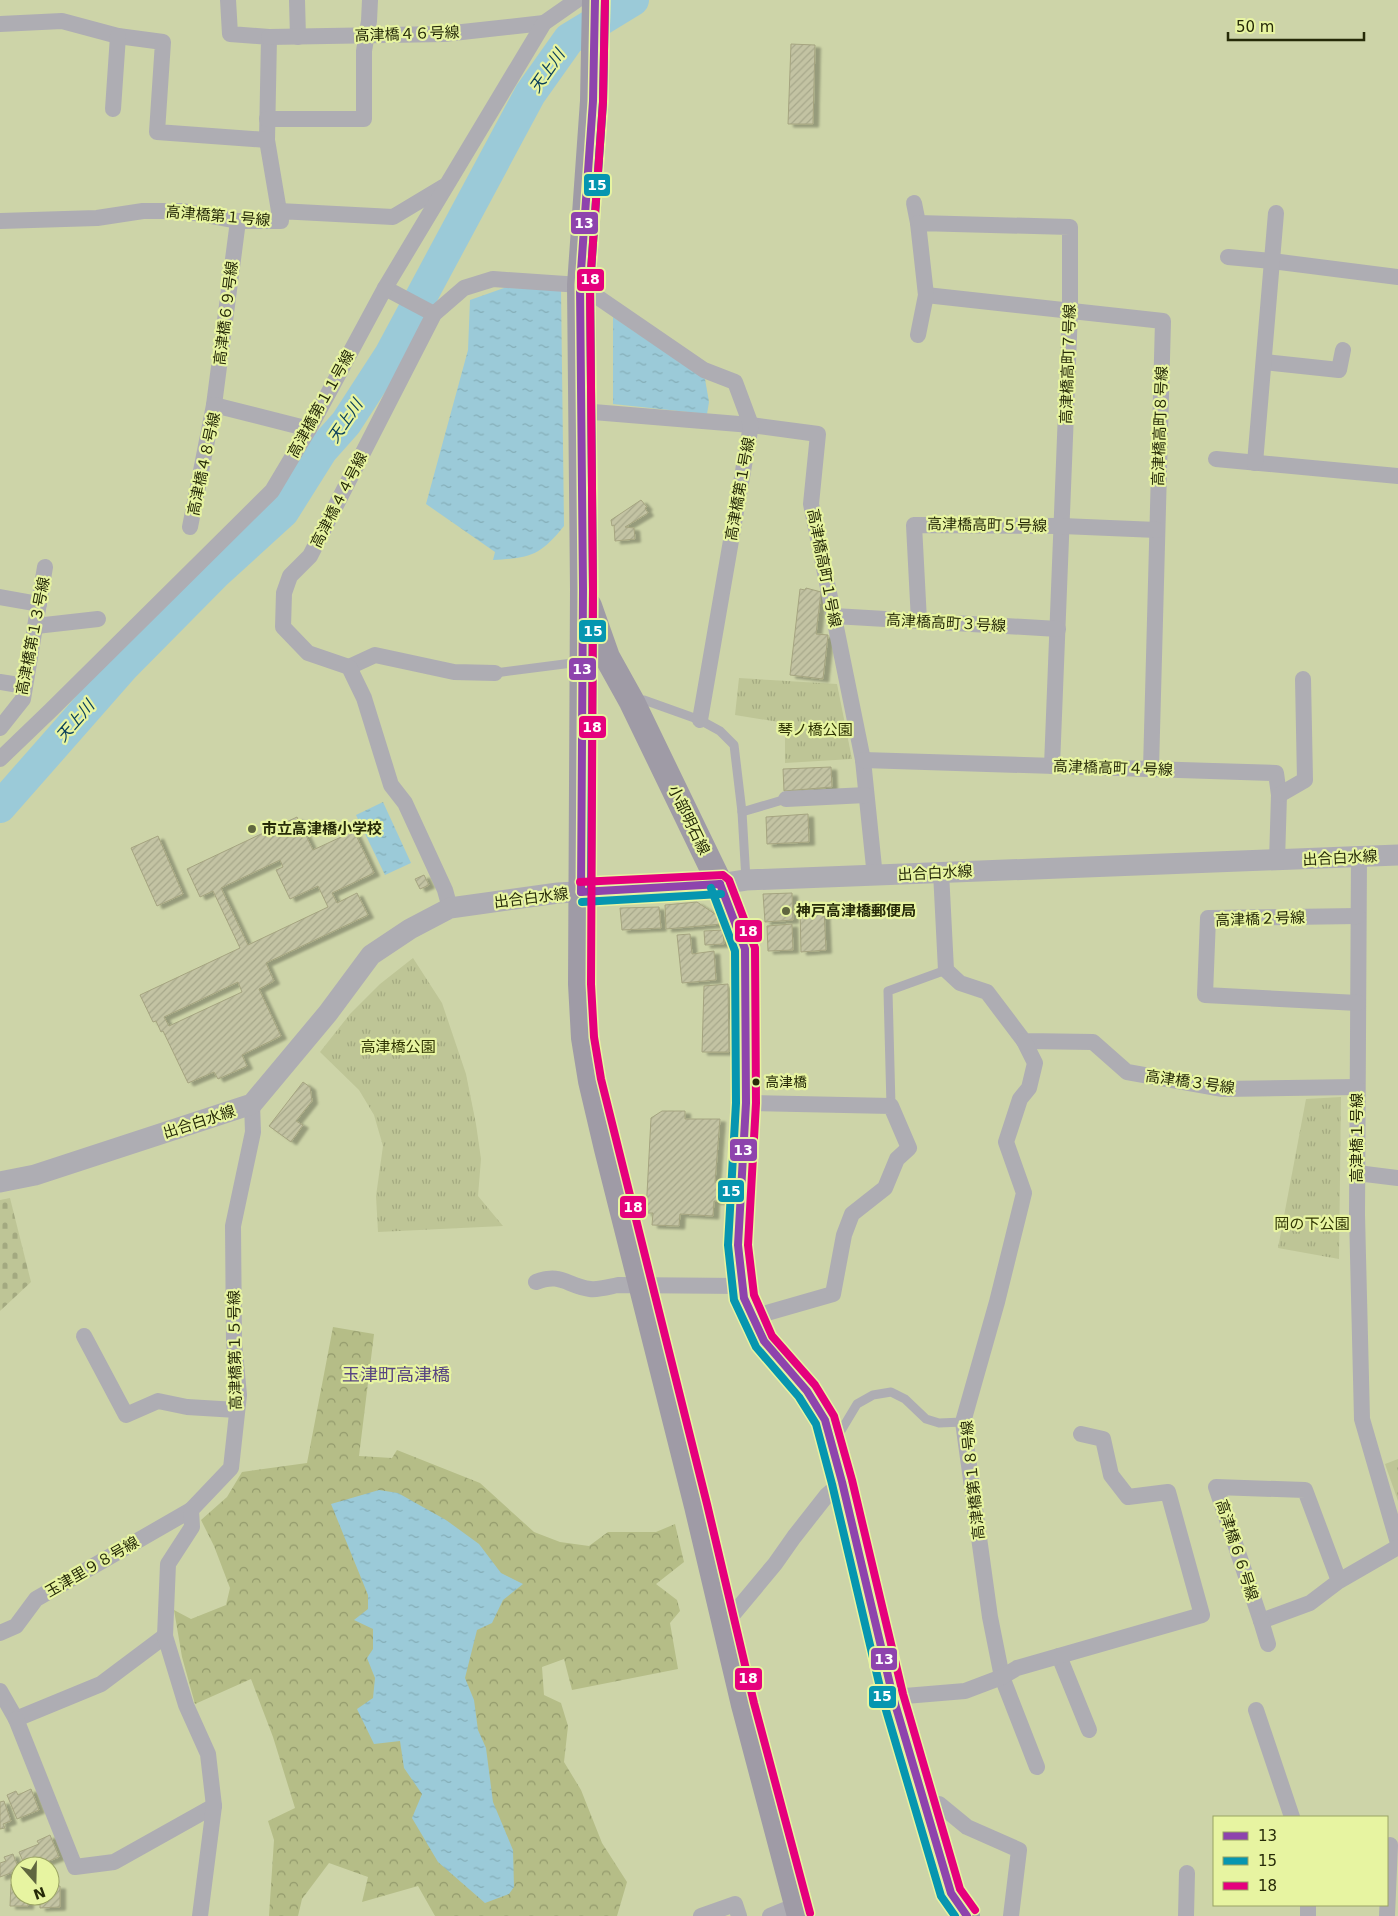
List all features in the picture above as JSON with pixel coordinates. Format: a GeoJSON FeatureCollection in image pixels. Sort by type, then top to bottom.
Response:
{"type":"FeatureCollection","features":[{"type":"Feature","properties":{"kind":"main road","name":"小部明石線"},"geometry":{"type":"LineString","coordinates":[[595,0],[593,101],[580,285],[583,589],[581,984],[584,1038],[591,1081],[605,1140],[744,1705],[798,1911]]}},
{"type":"Feature","properties":{"kind":"main road","name":"小部明石線"},"geometry":{"type":"LineString","coordinates":[[583,589],[607,657],[632,702],[720,884],[745,949],[746,1103],[738,1245],[744,1298],[764,1342],[807,1391],[825,1420],[842,1482],[893,1697],[951,1893],[967,1916]]}},
{"type":"Feature","properties":{"kind":"street","name":"高津橋４６号線"},"geometry":{"type":"LineString","coordinates":[[228,0],[230,34],[269,37],[444,34],[544,24]]}},
{"type":"Feature","properties":{"kind":"street"},"geometry":{"type":"LineString","coordinates":[[297,0],[298,37]]}},
{"type":"Feature","properties":{"kind":"street"},"geometry":{"type":"LineString","coordinates":[[267,119],[364,118],[364,51],[370,0]]}},
{"type":"Feature","properties":{"kind":"street","name":"高津橋第１１号線"},"geometry":{"type":"LineString","coordinates":[[0,759],[272,490],[309,429],[385,288],[544,24],[577,0]]}},
{"type":"Feature","properties":{"kind":"street"},"geometry":{"type":"LineString","coordinates":[[0,24],[62,21],[118,36],[163,42],[157,132],[267,140]]}},
{"type":"Feature","properties":{"kind":"street"},"geometry":{"type":"LineString","coordinates":[[113,109],[118,36]]}},
{"type":"Feature","properties":{"kind":"street"},"geometry":{"type":"LineString","coordinates":[[269,37],[267,140],[279,211]]}},
{"type":"Feature","properties":{"kind":"street","name":"高津橋第１号線"},"geometry":{"type":"LineString","coordinates":[[0,221],[97,218],[143,211],[184,211],[238,221],[281,221],[279,211],[393,217],[446,185]]}},
{"type":"Feature","properties":{"kind":"street"},"geometry":{"type":"LineString","coordinates":[[914,203],[926,295],[918,335]]}},
{"type":"Feature","properties":{"kind":"street"},"geometry":{"type":"LineString","coordinates":[[1255,463],[1276,213]]}},
{"type":"Feature","properties":{"kind":"street","name":"高津橋６９号線"},"geometry":{"type":"LineString","coordinates":[[214,405],[238,221]]}},
{"type":"Feature","properties":{"kind":"street","name":"高津橋高町７号線"},"geometry":{"type":"LineString","coordinates":[[918,223],[1070,227],[1070,311],[1052,766]]}},
{"type":"Feature","properties":{"kind":"street"},"geometry":{"type":"LineString","coordinates":[[1228,257],[1398,277]]}},
{"type":"Feature","properties":{"kind":"street","name":"高津橋４４号線"},"geometry":{"type":"LineString","coordinates":[[349,667],[308,653],[283,627],[284,593],[290,576],[310,556],[434,314],[464,288],[493,279],[580,285]]}},
{"type":"Feature","properties":{"kind":"street","name":"高津橋第１号線"},"geometry":{"type":"LineString","coordinates":[[580,285],[704,370],[735,382],[750,426],[700,720]]}},
{"type":"Feature","properties":{"kind":"street"},"geometry":{"type":"LineString","coordinates":[[385,288],[434,314]]}},
{"type":"Feature","properties":{"kind":"street","name":"高津橋高町８号線"},"geometry":{"type":"LineString","coordinates":[[926,295],[1163,321],[1151,769]]}},
{"type":"Feature","properties":{"kind":"street"},"geometry":{"type":"LineString","coordinates":[[1264,362],[1339,370],[1343,350]]}},
{"type":"Feature","properties":{"kind":"street","name":"高津橋４８号線"},"geometry":{"type":"LineString","coordinates":[[190,527],[214,405],[309,429]]}},
{"type":"Feature","properties":{"kind":"street","name":"高津橋高町１号線"},"geometry":{"type":"LineString","coordinates":[[581,411],[818,434],[811,504],[863,760],[876,877]]}},
{"type":"Feature","properties":{"kind":"street"},"geometry":{"type":"LineString","coordinates":[[1216,459],[1398,476]]}},
{"type":"Feature","properties":{"kind":"street","name":"高津橋高町５号線"},"geometry":{"type":"LineString","coordinates":[[919,621],[914,524],[1062,526],[1157,530]]}},
{"type":"Feature","properties":{"kind":"street","name":"高津橋第１３号線"},"geometry":{"type":"LineString","coordinates":[[0,728],[23,698],[46,567]]}},
{"type":"Feature","properties":{"kind":"street"},"geometry":{"type":"LineString","coordinates":[[0,597],[39,604]]}},
{"type":"Feature","properties":{"kind":"street","name":"高津橋高町３号線"},"geometry":{"type":"LineString","coordinates":[[834,616],[1058,629]]}},
{"type":"Feature","properties":{"kind":"street"},"geometry":{"type":"LineString","coordinates":[[36,626],[98,619]]}},
{"type":"Feature","properties":{"kind":"street"},"geometry":{"type":"LineString","coordinates":[[450,908],[445,890],[405,803],[392,785],[364,698],[349,667],[375,655],[454,672],[495,673]]}},
{"type":"Feature","properties":{"kind":"street"},"geometry":{"type":"LineString","coordinates":[[1280,795],[1305,780],[1303,679]]}},
{"type":"Feature","properties":{"kind":"street"},"geometry":{"type":"LineString","coordinates":[[0,682],[26,686]]}},
{"type":"Feature","properties":{"kind":"street","name":"高津橋高町４号線"},"geometry":{"type":"LineString","coordinates":[[863,760],[1276,773],[1280,795],[1277,860]]}},
{"type":"Feature","properties":{"kind":"street"},"geometry":{"type":"LineString","coordinates":[[786,799],[866,795]]}},
{"type":"Feature","properties":{"kind":"street","name":"出合白水線"},"geometry":{"type":"LineString","coordinates":[[0,1182],[35,1175],[252,1104],[328,1013],[371,956],[410,929],[450,908],[558,893],[720,884],[746,880],[876,877],[941,872],[1398,855]]}},
{"type":"Feature","properties":{"kind":"street","name":"高津橋１号線"},"geometry":{"type":"LineString","coordinates":[[1359,857],[1357,1173],[1362,1419],[1398,1543]]}},
{"type":"Feature","properties":{"kind":"street"},"geometry":{"type":"LineString","coordinates":[[941,872],[946,970]]}},
{"type":"Feature","properties":{"kind":"street","name":"高津橋２号線"},"geometry":{"type":"LineString","coordinates":[[1358,916],[1208,918],[1205,995],[1358,1003]]}},
{"type":"Feature","properties":{"kind":"street","name":"高津橋第１８号線"},"geometry":{"type":"LineString","coordinates":[[946,970],[960,983],[987,992],[1024,1041],[1035,1062],[1029,1088],[1020,1099],[1006,1142],[1024,1193],[997,1302],[963,1422],[990,1617],[1002,1677],[1037,1767]]}},
{"type":"Feature","properties":{"kind":"street","name":"高津橋３号線"},"geometry":{"type":"LineString","coordinates":[[1024,1041],[1094,1042],[1127,1072],[1223,1090],[1357,1087]]}},
{"type":"Feature","properties":{"kind":"street"},"geometry":{"type":"LineString","coordinates":[[746,1103],[891,1106],[909,1148],[897,1159],[885,1188],[852,1214],[844,1235],[833,1294],[752,1317]]}},
{"type":"Feature","properties":{"kind":"street","name":"高津橋第１５号線"},"geometry":{"type":"LineString","coordinates":[[191,1510],[231,1468],[239,1395],[234,1341],[234,1226],[253,1132],[252,1104]]}},
{"type":"Feature","properties":{"kind":"street"},"geometry":{"type":"LineString","coordinates":[[1357,1173],[1398,1178]]}},
{"type":"Feature","properties":{"kind":"street"},"geometry":{"type":"LineString","coordinates":[[536,1282],[549,1277],[588,1289],[601,1289],[618,1285],[742,1286]]}},
{"type":"Feature","properties":{"kind":"street"},"geometry":{"type":"LineString","coordinates":[[84,1336],[126,1416],[158,1401],[187,1407],[238,1410]]}},
{"type":"Feature","properties":{"kind":"street"},"geometry":{"type":"LineString","coordinates":[[893,1697],[965,1691],[1002,1677],[1017,1668],[1202,1615],[1168,1492],[1128,1497],[1111,1475],[1103,1439],[1081,1434]]}},
{"type":"Feature","properties":{"kind":"street"},"geometry":{"type":"LineString","coordinates":[[725,1624],[775,1564],[794,1536],[827,1495],[842,1482]]}},
{"type":"Feature","properties":{"kind":"street","name":"高津橋６６号線"},"geometry":{"type":"LineString","coordinates":[[1339,1581],[1305,1490],[1216,1487],[1261,1621],[1310,1603],[1339,1581],[1398,1547]]}},
{"type":"Feature","properties":{"kind":"street"},"geometry":{"type":"LineString","coordinates":[[191,1510],[192,1527],[168,1564],[165,1636],[186,1705],[208,1754],[214,1806],[200,1916]]}},
{"type":"Feature","properties":{"kind":"street","name":"玉津里９８号線"},"geometry":{"type":"LineString","coordinates":[[0,1633],[16,1626],[36,1599],[191,1510]]}},
{"type":"Feature","properties":{"kind":"street"},"geometry":{"type":"LineString","coordinates":[[1261,1621],[1268,1644]]}},
{"type":"Feature","properties":{"kind":"street"},"geometry":{"type":"LineString","coordinates":[[16,1719],[101,1684],[165,1636]]}},
{"type":"Feature","properties":{"kind":"street"},"geometry":{"type":"LineString","coordinates":[[1058,1656],[1089,1730]]}},
{"type":"Feature","properties":{"kind":"street"},"geometry":{"type":"LineString","coordinates":[[0,1691],[16,1719],[75,1867],[114,1862],[214,1806]]}},
{"type":"Feature","properties":{"kind":"street"},"geometry":{"type":"LineString","coordinates":[[1256,1710],[1292,1816]]}},
{"type":"Feature","properties":{"kind":"street"},"geometry":{"type":"LineString","coordinates":[[926,1807],[939,1804],[967,1827],[1019,1850],[1011,1916]]}},
{"type":"Feature","properties":{"kind":"street"},"geometry":{"type":"LineString","coordinates":[[1388,1892],[1390,1845]]}},
{"type":"Feature","properties":{"kind":"street"},"geometry":{"type":"LineString","coordinates":[[1186,1916],[1187,1873]]}},
{"type":"Feature","properties":{"kind":"street"},"geometry":{"type":"LineString","coordinates":[[701,1916],[736,1904],[739,1916]]}},
{"type":"Feature","properties":{"kind":"street"},"geometry":{"type":"LineString","coordinates":[[770,1916],[798,1911]]}},
{"type":"Feature","properties":{"kind":"lane"},"geometry":{"type":"LineString","coordinates":[[495,673],[583,661]]}},
{"type":"Feature","properties":{"kind":"lane"},"geometry":{"type":"LineString","coordinates":[[632,702],[644,700],[700,720],[720,731],[734,745],[742,812],[746,880]]}},
{"type":"Feature","properties":{"kind":"lane"},"geometry":{"type":"LineString","coordinates":[[742,812],[786,799]]}},
{"type":"Feature","properties":{"kind":"lane"},"geometry":{"type":"LineString","coordinates":[[891,1106],[888,991],[946,970]]}},
{"type":"Feature","properties":{"kind":"lane"},"geometry":{"type":"LineString","coordinates":[[832,1445],[857,1404],[873,1395],[891,1392],[906,1399],[926,1419],[939,1423],[963,1422]]}},
{"type":"Feature","properties":{"kind":"green space","name":"琴ノ橋公園"},"geometry":{"type":"Polygon","coordinates":[[[739,678],[837,684],[852,759],[785,763],[785,723],[735,715],[739,678]]]}},
{"type":"Feature","properties":{"kind":"green space","name":"高津橋公園"},"geometry":{"type":"Polygon","coordinates":[[[413,958],[442,1003],[466,1074],[481,1159],[478,1196],[503,1226],[378,1232],[376,1196],[383,1146],[374,1115],[359,1090],[320,1052],[350,1014],[380,984],[413,958]]]}},
{"type":"Feature","properties":{"kind":"green space","name":"岡の下公園"},"geometry":{"type":"Polygon","coordinates":[[[1341,1097],[1339,1259],[1278,1248],[1306,1099],[1341,1097]]]}},
{"type":"Feature","properties":{"kind":"green space"},"geometry":{"type":"Polygon","coordinates":[[[10,1198],[31,1282],[0,1311],[0,1200],[10,1198]]]}},
{"type":"Feature","properties":{"kind":"green space"},"geometry":{"type":"Polygon","coordinates":[[[333,1327],[374,1334],[359,1456],[392,1458],[397,1450],[480,1483],[534,1532],[560,1542],[589,1546],[608,1532],[656,1532],[675,1524],[684,1562],[656,1584],[677,1600],[680,1611],[670,1623],[678,1669],[572,1690],[564,1659],[542,1667],[544,1695],[561,1703],[568,1726],[564,1762],[581,1790],[602,1843],[627,1882],[617,1916],[435,1916],[418,1886],[362,1902],[368,1877],[329,1863],[302,1899],[298,1916],[269,1916],[274,1840],[268,1821],[295,1808],[273,1737],[251,1679],[195,1704],[182,1657],[174,1610],[191,1619],[226,1605],[230,1588],[214,1546],[201,1520],[227,1497],[242,1472],[307,1463],[333,1327]]]}},
{"type":"Feature","properties":{"kind":"green space"},"geometry":{"type":"Polygon","coordinates":[[[1398,1459],[1398,1501],[1385,1464],[1398,1459]]]}},
{"type":"Feature","properties":{"kind":"water"},"geometry":{"type":"Polygon","coordinates":[[[504,288],[561,289],[564,526],[548,544],[533,554],[493,560],[495,552],[426,504],[468,350],[470,300],[504,288]]]}},
{"type":"Feature","properties":{"kind":"water"},"geometry":{"type":"Polygon","coordinates":[[[613,317],[705,379],[709,402],[707,414],[613,404],[613,317]]]}},
{"type":"Feature","properties":{"kind":"water"},"geometry":{"type":"Polygon","coordinates":[[[383,802],[411,863],[385,875],[356,815],[383,802]]]}},
{"type":"Feature","properties":{"kind":"water"},"geometry":{"type":"Polygon","coordinates":[[[379,1490],[398,1493],[446,1520],[479,1544],[501,1573],[523,1584],[503,1600],[492,1623],[477,1630],[465,1678],[474,1700],[478,1730],[486,1748],[493,1802],[513,1850],[514,1887],[509,1894],[485,1903],[438,1862],[412,1818],[422,1794],[404,1768],[400,1741],[374,1744],[357,1709],[373,1698],[375,1678],[367,1658],[373,1649],[373,1629],[354,1620],[368,1609],[368,1595],[331,1504],[379,1490]]]}},
{"type":"Feature","properties":{"kind":"building"},"geometry":{"type":"Polygon","coordinates":[[[791,44],[815,45],[813,124],[788,124],[791,44]]]}},
{"type":"Feature","properties":{"kind":"building"},"geometry":{"type":"Polygon","coordinates":[[[641,500],[647,507],[645,508],[648,513],[625,527],[634,528],[635,539],[615,541],[614,525],[612,526],[611,520],[641,500]]]}},
{"type":"Feature","properties":{"kind":"building"},"geometry":{"type":"Polygon","coordinates":[[[806,588],[821,592],[816,634],[828,635],[823,679],[790,675],[800,589],[805,590],[806,588]]]}},
{"type":"Feature","properties":{"kind":"building"},"geometry":{"type":"Polygon","coordinates":[[[831,767],[832,787],[784,791],[783,769],[831,767]]]}},
{"type":"Feature","properties":{"kind":"building"},"geometry":{"type":"Polygon","coordinates":[[[808,814],[809,842],[767,844],[766,817],[808,814]]]}},
{"type":"Feature","properties":{"kind":"building"},"geometry":{"type":"Polygon","coordinates":[[[297,817],[313,850],[354,831],[374,873],[332,893],[337,903],[357,893],[368,915],[266,963],[274,981],[259,989],[281,1036],[242,1055],[247,1066],[218,1079],[214,1072],[188,1083],[163,1031],[161,1032],[156,1021],[153,1022],[140,995],[240,948],[213,891],[200,897],[187,869],[297,817]],[[280,860],[221,888],[248,945],[328,907],[318,886],[290,899],[276,870],[283,867],[280,860]],[[238,982],[164,1017],[169,1026],[242,992],[238,982]]]}},
{"type":"Feature","properties":{"kind":"building"},"geometry":{"type":"Polygon","coordinates":[[[158,836],[183,894],[157,906],[131,848],[158,836]]]}},
{"type":"Feature","properties":{"kind":"building"},"geometry":{"type":"Polygon","coordinates":[[[424,875],[429,885],[420,889],[415,879],[424,875]]]}},
{"type":"Feature","properties":{"kind":"building"},"geometry":{"type":"Polygon","coordinates":[[[792,893],[793,920],[765,922],[763,894],[792,893]]]}},
{"type":"Feature","properties":{"kind":"building"},"geometry":{"type":"Polygon","coordinates":[[[697,902],[721,918],[722,924],[666,929],[665,905],[697,902]]]}},
{"type":"Feature","properties":{"kind":"building"},"geometry":{"type":"Polygon","coordinates":[[[659,907],[661,928],[622,930],[620,908],[659,907]]]}},
{"type":"Feature","properties":{"kind":"building"},"geometry":{"type":"Polygon","coordinates":[[[824,909],[826,950],[801,952],[800,910],[824,909]]]}},
{"type":"Feature","properties":{"kind":"building"},"geometry":{"type":"Polygon","coordinates":[[[792,924],[793,950],[768,951],[767,926],[792,924]]]}},
{"type":"Feature","properties":{"kind":"building"},"geometry":{"type":"Polygon","coordinates":[[[723,930],[724,944],[705,945],[704,931],[723,930]]]}},
{"type":"Feature","properties":{"kind":"building"},"geometry":{"type":"Polygon","coordinates":[[[690,934],[692,954],[714,951],[716,980],[682,983],[677,935],[690,934]]]}},
{"type":"Feature","properties":{"kind":"building"},"geometry":{"type":"Polygon","coordinates":[[[728,984],[729,1052],[702,1052],[704,986],[728,984]]]}},
{"type":"Feature","properties":{"kind":"building"},"geometry":{"type":"Polygon","coordinates":[[[303,1082],[310,1087],[312,1101],[296,1121],[303,1125],[291,1142],[269,1126],[303,1082]]]}},
{"type":"Feature","properties":{"kind":"building"},"geometry":{"type":"Polygon","coordinates":[[[662,1111],[685,1111],[685,1119],[720,1119],[715,1182],[720,1182],[720,1201],[714,1201],[713,1216],[680,1214],[679,1226],[652,1225],[653,1213],[646,1213],[651,1118],[662,1111]]]}},
{"type":"Feature","properties":{"kind":"building"},"geometry":{"type":"Polygon","coordinates":[[[31,1789],[39,1810],[17,1819],[7,1795],[16,1791],[18,1795],[31,1789]]]}},
{"type":"Feature","properties":{"kind":"building"},"geometry":{"type":"Polygon","coordinates":[[[4,1801],[11,1821],[3,1824],[5,1828],[0,1829],[0,1802],[4,1801]]]}},
{"type":"Feature","properties":{"kind":"building"},"geometry":{"type":"Polygon","coordinates":[[[50,1835],[59,1856],[21,1856],[19,1852],[39,1844],[37,1841],[50,1835]]]}},
{"type":"Feature","properties":{"kind":"building"},"geometry":{"type":"Polygon","coordinates":[[[13,1854],[14,1856],[10,1856],[10,1873],[0,1877],[0,1863],[6,1861],[4,1857],[13,1854]]]}},
{"type":"Feature","properties":{"kind":"building"},"geometry":{"type":"Polygon","coordinates":[[[40,1906],[60,1906],[60,1907],[40,1908],[40,1906]]]}},
{"type":"Feature","properties":{"kind":"waterway","name":"天上川"},"geometry":{"type":"LineString","coordinates":[[0,807],[124,666],[215,574],[283,512],[322,450],[346,423],[390,355],[530,94],[569,39],[633,0]]}},
{"type":"Feature","properties":{"kind":"transit line","name":"13"},"geometry":{"type":"LineString","coordinates":[[581,892],[583,589],[580,285],[593,101],[595,0]]}},
{"type":"Feature","properties":{"kind":"transit line","name":"15"},"geometry":{"type":"LineString","coordinates":[[591,892],[593,589],[590,285],[603,102],[605,0]]}},
{"type":"Feature","properties":{"kind":"transit line","name":"18"},"geometry":{"type":"LineString","coordinates":[[605,0],[603,102],[590,285],[593,589],[591,984],[594,1037],[601,1079],[707,1504],[754,1703],[810,1913]]}},
{"type":"Feature","properties":{"kind":"transit line","name":"18"},"geometry":{"type":"LineString","coordinates":[[580,882],[723,875],[729,880],[755,948],[756,1103],[748,1245],[754,1295],[772,1336],[815,1385],[834,1416],[852,1480],[903,1694],[960,1889],[975,1910]]}},
{"type":"Feature","properties":{"kind":"transit line","name":"13"},"geometry":{"type":"LineString","coordinates":[[720,884],[745,949],[746,1103],[738,1245],[744,1298],[764,1341],[807,1391],[825,1420],[842,1482],[893,1697],[951,1893],[967,1916]]}},
{"type":"Feature","properties":{"kind":"transit line","name":"13"},"geometry":{"type":"LineString","coordinates":[[581,892],[720,884]]}},
{"type":"Feature","properties":{"kind":"transit line","name":"15"},"geometry":{"type":"LineString","coordinates":[[711,888],[735,951],[736,1103],[728,1245],[734,1300],[756,1347],[799,1397],[816,1424],[883,1700],[941,1896],[955,1916]]}},
{"type":"Feature","properties":{"kind":"transit line","name":"15"},"geometry":{"type":"LineString","coordinates":[[582,902],[721,894]]}},
{"type":"Feature","properties":{"kind":"place","name":"市立高津橋小学校"},"geometry":{"type":"Point","coordinates":[252,829]}},
{"type":"Feature","properties":{"kind":"place","name":"神戸高津橋郵便局"},"geometry":{"type":"Point","coordinates":[786,911]}},
{"type":"Feature","properties":{"kind":"place","name":"高津橋"},"geometry":{"type":"Point","coordinates":[756,1082]}},
{"type":"Feature","properties":{"kind":"district","name":"玉津町高津橋"},"geometry":{"type":"Point","coordinates":[396,1374]}}]}
